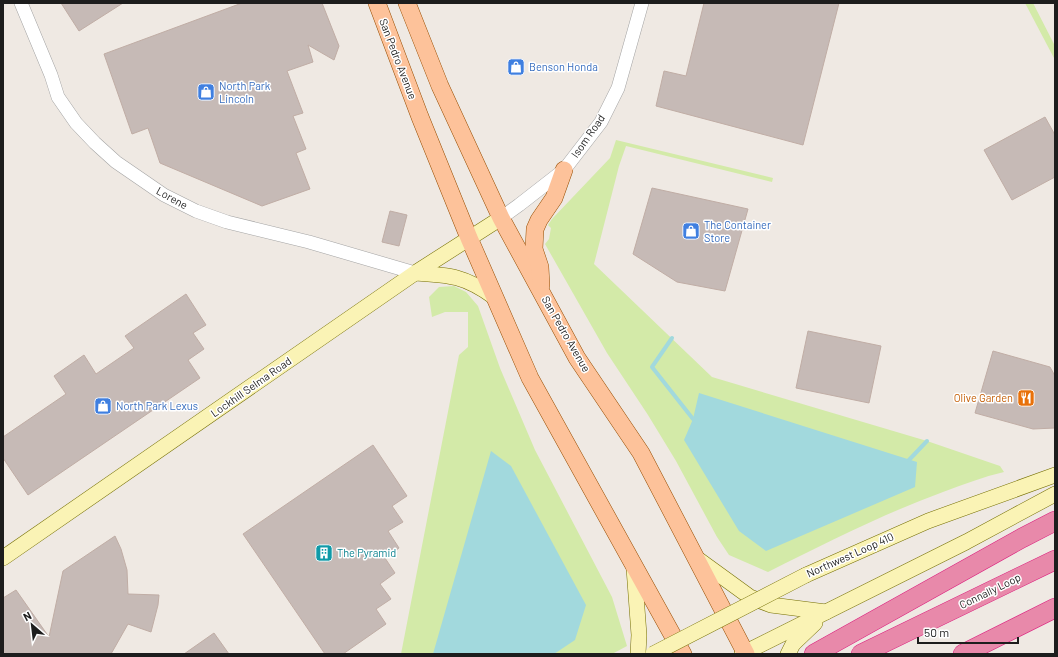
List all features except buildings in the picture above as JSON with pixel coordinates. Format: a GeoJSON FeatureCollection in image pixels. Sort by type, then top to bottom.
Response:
{"type":"FeatureCollection","features":[{"type":"Feature","properties":{"kind":"highway"},"geometry":{"type":"LineString","coordinates":[[820,651],[1055,520]]}},
{"type":"Feature","properties":{"kind":"highway","name":"Connally Loop"},"geometry":{"type":"LineString","coordinates":[[861,654],[1055,560]]}},
{"type":"Feature","properties":{"kind":"highway"},"geometry":{"type":"LineString","coordinates":[[963,654],[1055,608]]}},
{"type":"Feature","properties":{"kind":"highway"},"geometry":{"type":"LineString","coordinates":[[988,654],[1055,615]]}},
{"type":"Feature","properties":{"kind":"main road","name":"San Pedro Avenue"},"geometry":{"type":"LineString","coordinates":[[377,3],[420,117],[469,238],[530,378],[683,654]]}},
{"type":"Feature","properties":{"kind":"main road","name":"San Pedro Avenue"},"geometry":{"type":"LineString","coordinates":[[407,3],[440,86],[501,218],[577,358],[641,454],[745,653]]}},
{"type":"Feature","properties":{"kind":"main road"},"geometry":{"type":"LineString","coordinates":[[542,293],[540,267],[534,249],[535,229],[539,220],[554,198],[564,170]]}},
{"type":"Feature","properties":{"kind":"main road","name":"Lockhill Selma Road"},"geometry":{"type":"LineString","coordinates":[[3,558],[415,273],[501,218]]}},
{"type":"Feature","properties":{"kind":"main road"},"geometry":{"type":"LineString","coordinates":[[415,273],[447,275],[459,278],[474,283],[494,297]]}},
{"type":"Feature","properties":{"kind":"main road","name":"Northwest Loop 410"},"geometry":{"type":"LineString","coordinates":[[653,654],[806,574],[928,521],[1055,474]]}},
{"type":"Feature","properties":{"kind":"main road"},"geometry":{"type":"LineString","coordinates":[[745,653],[966,542],[1055,494]]}},
{"type":"Feature","properties":{"kind":"main road"},"geometry":{"type":"LineString","coordinates":[[695,557],[750,597],[771,605],[826,612]]}},
{"type":"Feature","properties":{"kind":"main road"},"geometry":{"type":"LineString","coordinates":[[634,568],[639,635],[638,654]]}},
{"type":"Feature","properties":{"kind":"main road"},"geometry":{"type":"LineString","coordinates":[[788,654],[793,644],[826,612]]}},
{"type":"Feature","properties":{"kind":"street","name":"Lorene"},"geometry":{"type":"LineString","coordinates":[[21,3],[51,75],[58,97],[76,123],[116,162],[164,196],[196,211],[227,222],[309,242],[415,273]]}},
{"type":"Feature","properties":{"kind":"street","name":"Isom Road"},"geometry":{"type":"LineString","coordinates":[[501,218],[564,170],[601,122],[618,88],[642,3]]}},
{"type":"Feature","properties":{"kind":"green space"},"geometry":{"type":"Polygon","coordinates":[[[1025,3],[1033,3],[1055,46],[1055,60],[1025,3]]]}},
{"type":"Feature","properties":{"kind":"green space"},"geometry":{"type":"Polygon","coordinates":[[[616,140],[773,178],[772,182],[626,146],[619,166],[594,264],[712,377],[927,441],[1000,466],[1004,472],[966,483],[898,510],[855,529],[768,572],[729,555],[717,537],[676,461],[607,353],[545,244],[549,239],[551,228],[548,225],[552,219],[610,158],[616,140]]]}},
{"type":"Feature","properties":{"kind":"green space"},"geometry":{"type":"Polygon","coordinates":[[[454,286],[466,292],[478,306],[500,368],[535,450],[612,597],[627,646],[612,654],[401,654],[459,355],[468,347],[468,312],[445,312],[432,317],[429,297],[439,287],[454,286]]]}},
{"type":"Feature","properties":{"kind":"water"},"geometry":{"type":"Polygon","coordinates":[[[699,393],[917,462],[915,487],[766,551],[739,531],[684,440],[693,419],[699,393]]]}},
{"type":"Feature","properties":{"kind":"water"},"geometry":{"type":"Polygon","coordinates":[[[491,451],[511,466],[586,605],[575,640],[554,654],[433,654],[491,451]]]}},
{"type":"Feature","properties":{"kind":"waterway"},"geometry":{"type":"LineString","coordinates":[[672,338],[652,367],[693,419]]}},
{"type":"Feature","properties":{"kind":"waterway"},"geometry":{"type":"LineString","coordinates":[[909,460],[927,441]]}},
{"type":"Feature","properties":{"kind":"place","name":"Benson Honda"},"geometry":{"type":"Point","coordinates":[516,67]}},
{"type":"Feature","properties":{"kind":"place","name":"North Park Lincoln"},"geometry":{"type":"Point","coordinates":[206,92]}},
{"type":"Feature","properties":{"kind":"place","name":"The Container Store"},"geometry":{"type":"Point","coordinates":[691,231]}},
{"type":"Feature","properties":{"kind":"place","name":"Olive Garden"},"geometry":{"type":"Point","coordinates":[1026,398]}},
{"type":"Feature","properties":{"kind":"place","name":"North Park Lexus"},"geometry":{"type":"Point","coordinates":[103,406]}},
{"type":"Feature","properties":{"kind":"place","name":"The Pyramid"},"geometry":{"type":"Point","coordinates":[324,553]}}]}
